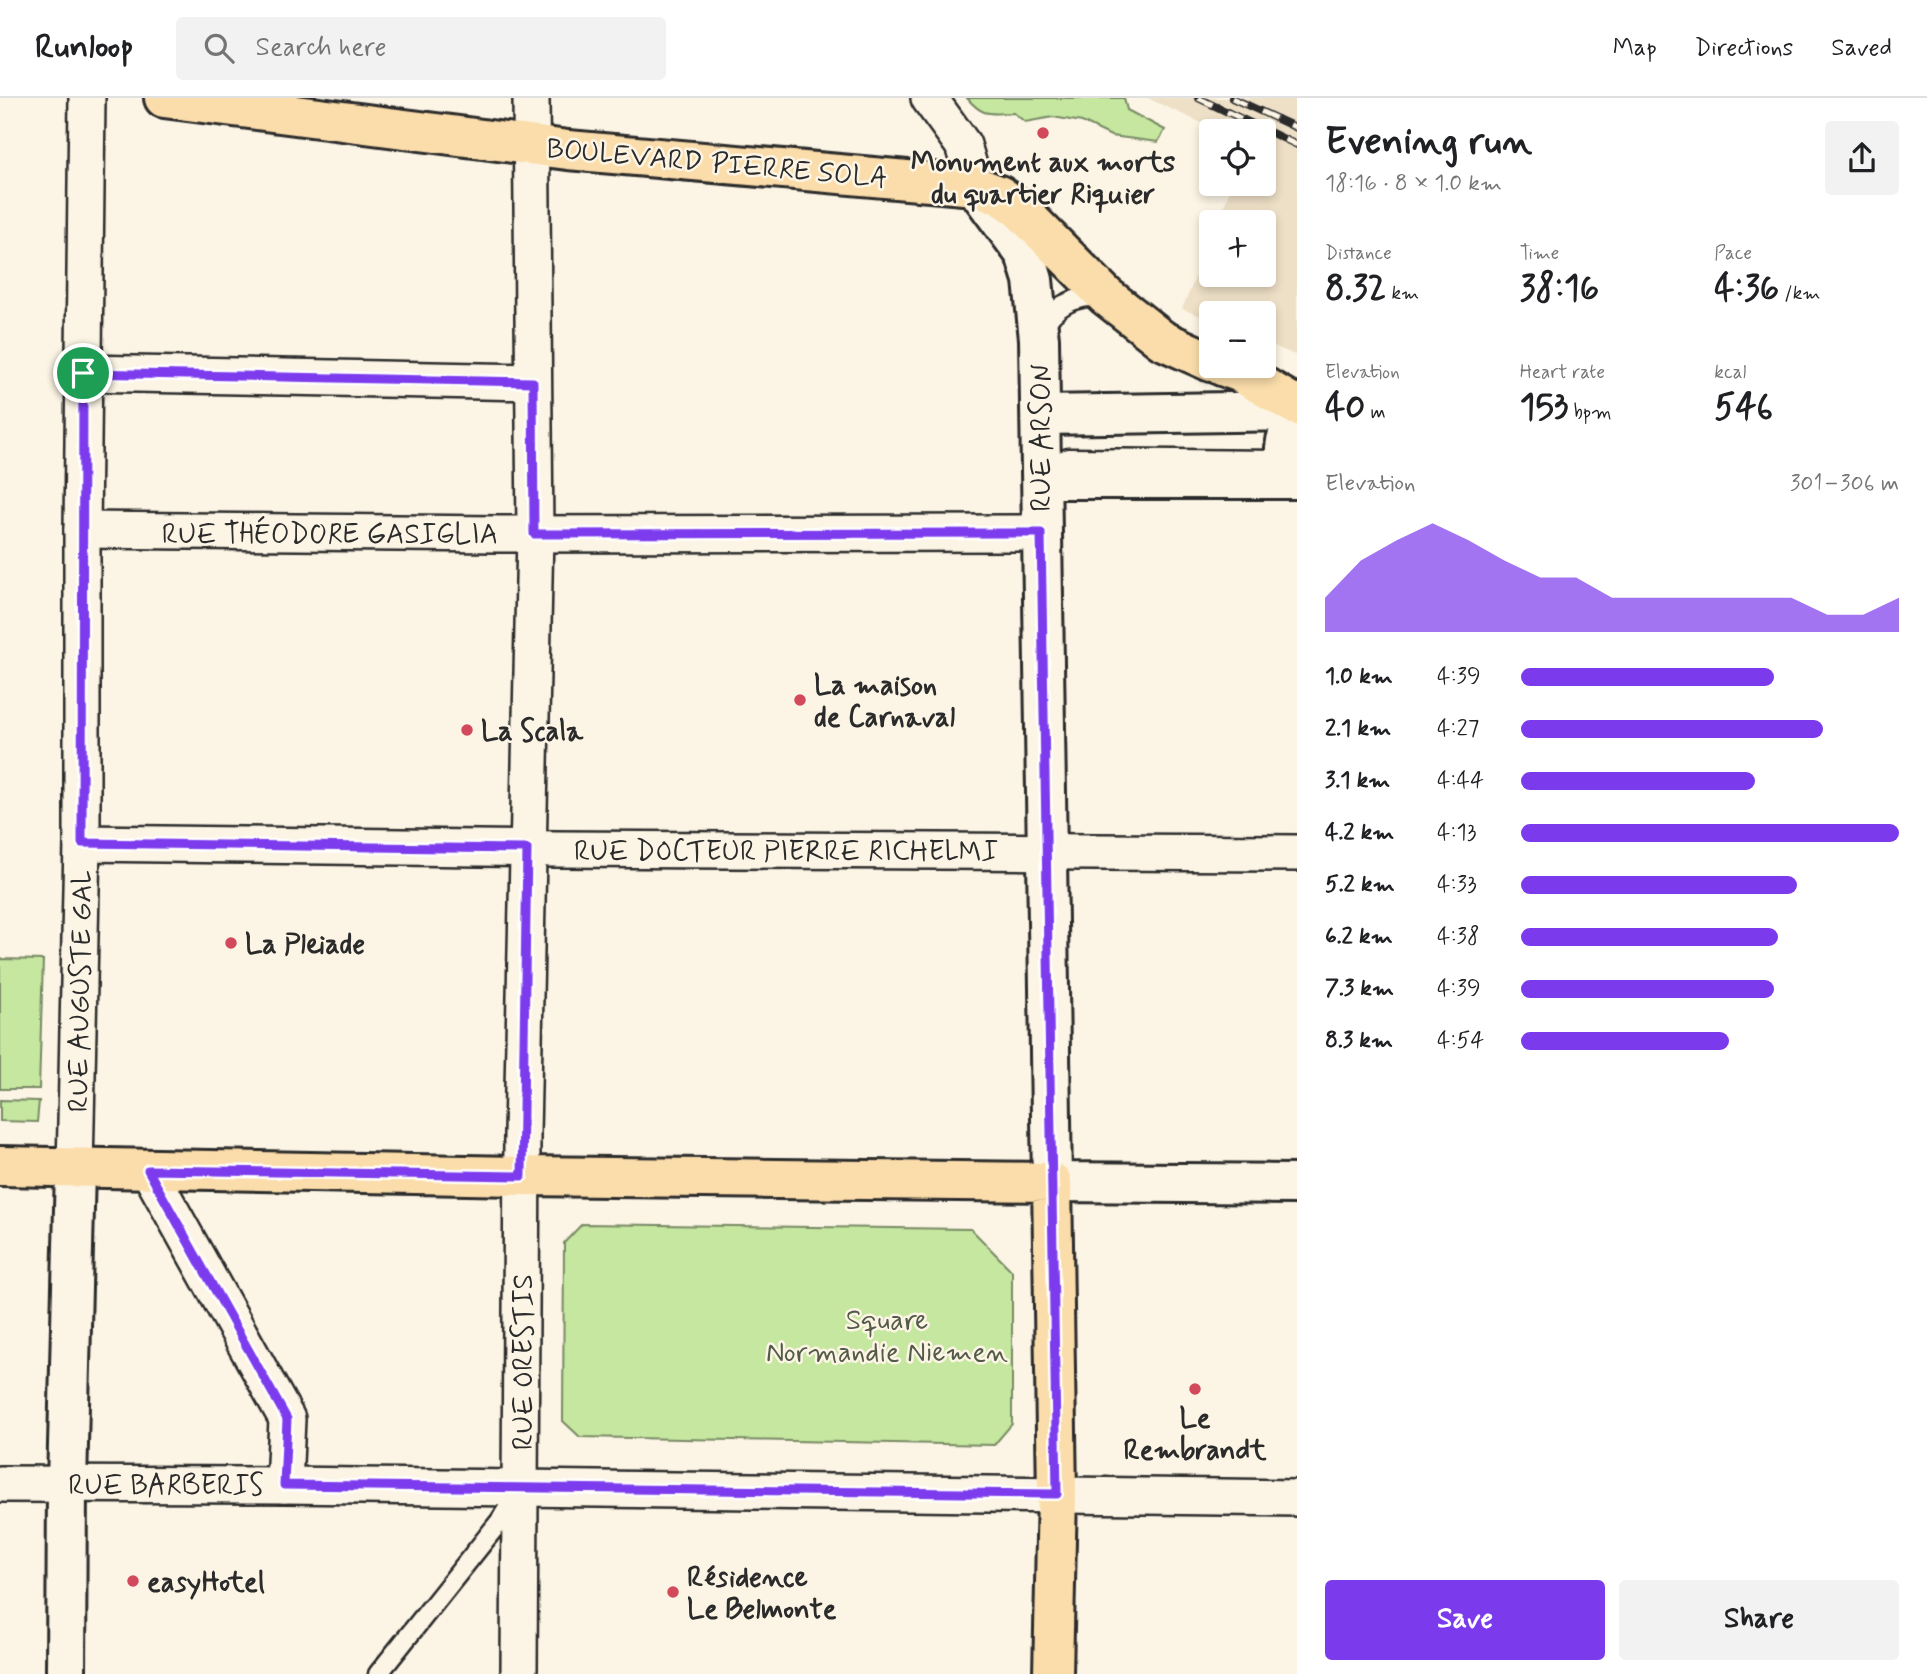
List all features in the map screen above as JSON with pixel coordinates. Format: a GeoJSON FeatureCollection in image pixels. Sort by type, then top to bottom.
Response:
{"type":"FeatureCollection","features":[{"type":"Feature","properties":{"kind":"main road","name":"BOULEVARD PIERRE SOLA"},"geometry":{"type":"LineString","coordinates":[[164,98],[531,146],[975,186],[999,195],[1017,208],[1106,296],[1161,340],[1199,357]]}},
{"type":"Feature","properties":{"kind":"main road","name":"RUE ARSON"},"geometry":{"type":"LineString","coordinates":[[975,186],[1025,254],[1033,280],[1039,339],[1057,1494],[1053,1674]]}},
{"type":"Feature","properties":{"kind":"main road"},"geometry":{"type":"LineString","coordinates":[[1250,378],[1297,405]]}},
{"type":"Feature","properties":{"kind":"main road"},"geometry":{"type":"LineString","coordinates":[[1042,415],[1297,411]]}},
{"type":"Feature","properties":{"kind":"main road"},"geometry":{"type":"LineString","coordinates":[[1041,470],[1058,479],[1294,469],[1285,441],[1297,419]]}},
{"type":"Feature","properties":{"kind":"main road"},"geometry":{"type":"LineString","coordinates":[[0,1166],[522,1176],[1297,1185]]}},
{"type":"Feature","properties":{"kind":"main road","name":"RUE AUGUSTE GAL"},"geometry":{"type":"LineString","coordinates":[[66,1674],[67,1484],[75,1168]]}},
{"type":"Feature","properties":{"kind":"street","name":"RUE AUGUSTE GAL"},"geometry":{"type":"LineString","coordinates":[[75,1168],[82,843],[83,373],[88,98]]}},
{"type":"Feature","properties":{"kind":"street","name":"RUE ORESTIS"},"geometry":{"type":"LineString","coordinates":[[519,1674],[522,1176],[534,534],[531,98]]}},
{"type":"Feature","properties":{"kind":"street"},"geometry":{"type":"LineString","coordinates":[[929,98],[963,145],[975,186]]}},
{"type":"Feature","properties":{"kind":"street"},"geometry":{"type":"LineString","coordinates":[[83,373],[533,382]]}},
{"type":"Feature","properties":{"kind":"street","name":"RUE THÉODORE GASIGLIA"},"geometry":{"type":"LineString","coordinates":[[82,530],[534,534],[1041,533]]}},
{"type":"Feature","properties":{"kind":"street","name":"RUE DOCTEUR PIERRE RICHELMI"},"geometry":{"type":"LineString","coordinates":[[82,843],[527,849],[1297,853]]}},
{"type":"Feature","properties":{"kind":"street"},"geometry":{"type":"LineString","coordinates":[[148,1170],[287,1419],[284,1485]]}},
{"type":"Feature","properties":{"kind":"street","name":"RUE BARBERIS"},"geometry":{"type":"LineString","coordinates":[[0,1484],[1297,1498]]}},
{"type":"Feature","properties":{"kind":"lane"},"geometry":{"type":"LineString","coordinates":[[1039,339],[1051,316],[1069,301],[1085,296],[1106,296]]}},
{"type":"Feature","properties":{"kind":"lane"},"geometry":{"type":"LineString","coordinates":[[379,1674],[500,1521],[521,1488]]}},
{"type":"Feature","properties":{"kind":"shaded area"},"geometry":{"type":"Polygon","coordinates":[[[1147,98],[1297,98],[1297,356],[1276,347],[1276,301],[1199,301],[1199,315],[1182,309],[1199,269],[1199,287],[1276,287],[1276,210],[1222,210],[1228,196],[1276,196],[1276,119],[1199,119],[1199,122],[1147,98]]]}},
{"type":"Feature","properties":{"kind":"green space"},"geometry":{"type":"Polygon","coordinates":[[[967,98],[1124,98],[1127,110],[1165,130],[1158,142],[1111,136],[1082,122],[1053,117],[1025,122],[1014,113],[983,112],[967,98]]]}},
{"type":"Feature","properties":{"kind":"green space"},"geometry":{"type":"Polygon","coordinates":[[[0,959],[43,960],[39,1089],[0,1089],[0,959]]]}},
{"type":"Feature","properties":{"kind":"green space"},"geometry":{"type":"Polygon","coordinates":[[[0,1100],[39,1101],[37,1122],[0,1121],[0,1100]]]}},
{"type":"Feature","properties":{"kind":"green space","name":"Square Normandie Niemen"},"geometry":{"type":"Polygon","coordinates":[[[582,1224],[971,1229],[1012,1271],[1012,1424],[994,1445],[580,1437],[563,1421],[564,1243],[582,1224]]]}},
{"type":"Feature","properties":{"kind":"railway"},"geometry":{"type":"LineString","coordinates":[[1198,98],[1297,145]]}},
{"type":"Feature","properties":{"kind":"railway"},"geometry":{"type":"LineString","coordinates":[[1232,98],[1297,128]]}},
{"type":"Feature","properties":{"kind":"place","name":"Monument aux morts du quartier Riquier"},"geometry":{"type":"Point","coordinates":[1043,133]}},
{"type":"Feature","properties":{"kind":"place","name":"La maison de Carnaval"},"geometry":{"type":"Point","coordinates":[800,700]}},
{"type":"Feature","properties":{"kind":"place","name":"La Scala"},"geometry":{"type":"Point","coordinates":[467,730]}},
{"type":"Feature","properties":{"kind":"place","name":"La Pleiade"},"geometry":{"type":"Point","coordinates":[231,943]}},
{"type":"Feature","properties":{"kind":"place","name":"Le Rembrandt"},"geometry":{"type":"Point","coordinates":[1195,1389]}},
{"type":"Feature","properties":{"kind":"place","name":"easyHotel"},"geometry":{"type":"Point","coordinates":[133,1581]}},
{"type":"Feature","properties":{"kind":"place","name":"Résidence Le Belmonte"},"geometry":{"type":"Point","coordinates":[673,1592]}},
{"type":"Feature","properties":{"kind":"route"},"geometry":{"type":"LineString","coordinates":[[83,373],[533,382],[534,534],[1041,533],[1057,1494],[284,1485],[287,1419],[148,1170],[522,1176],[527,849],[82,843],[83,373]]}}]}
